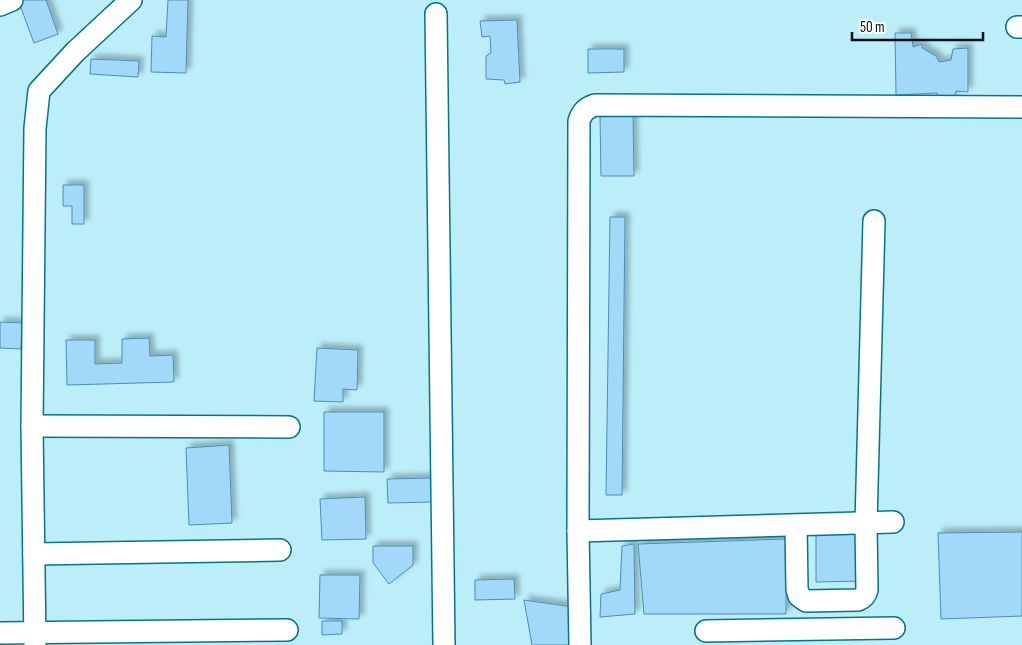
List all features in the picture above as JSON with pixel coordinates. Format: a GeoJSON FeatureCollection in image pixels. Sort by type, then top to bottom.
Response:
{"type":"FeatureCollection","features":[{"type":"Feature","properties":{"kind":"street"},"geometry":{"type":"LineString","coordinates":[[0,5],[12,0]]}},
{"type":"Feature","properties":{"kind":"street"},"geometry":{"type":"LineString","coordinates":[[35,639],[32,426],[35,128],[39,91],[75,52],[131,0]]}},
{"type":"Feature","properties":{"kind":"street"},"geometry":{"type":"LineString","coordinates":[[436,14],[444,645]]}},
{"type":"Feature","properties":{"kind":"street"},"geometry":{"type":"LineString","coordinates":[[580,645],[578,531],[579,121],[584,110],[595,105],[1022,107]]}},
{"type":"Feature","properties":{"kind":"street"},"geometry":{"type":"LineString","coordinates":[[796,526],[798,593],[802,599],[806,601],[858,600],[862,598],[868,590],[866,524],[874,221]]}},
{"type":"Feature","properties":{"kind":"street"},"geometry":{"type":"LineString","coordinates":[[32,426],[290,427]]}},
{"type":"Feature","properties":{"kind":"street"},"geometry":{"type":"LineString","coordinates":[[578,531],[893,522]]}},
{"type":"Feature","properties":{"kind":"street"},"geometry":{"type":"LineString","coordinates":[[34,554],[280,550]]}},
{"type":"Feature","properties":{"kind":"street"},"geometry":{"type":"LineString","coordinates":[[819,600],[819,637]]}},
{"type":"Feature","properties":{"kind":"street"},"geometry":{"type":"LineString","coordinates":[[853,600],[853,637]]}},
{"type":"Feature","properties":{"kind":"street"},"geometry":{"type":"LineString","coordinates":[[706,631],[853,637],[894,628]]}},
{"type":"Feature","properties":{"kind":"street"},"geometry":{"type":"LineString","coordinates":[[0,633],[35,639],[287,630]]}},
{"type":"Feature","properties":{"kind":"building"},"geometry":{"type":"Polygon","coordinates":[[[18,0],[46,0],[58,34],[34,43],[18,0]]]}},
{"type":"Feature","properties":{"kind":"building"},"geometry":{"type":"Polygon","coordinates":[[[168,0],[188,0],[186,73],[151,72],[152,36],[166,37],[168,0]]]}},
{"type":"Feature","properties":{"kind":"building"},"geometry":{"type":"Polygon","coordinates":[[[517,20],[520,82],[505,84],[504,80],[486,79],[486,56],[491,53],[490,36],[482,37],[480,21],[517,20]]]}},
{"type":"Feature","properties":{"kind":"building"},"geometry":{"type":"Polygon","coordinates":[[[895,33],[911,33],[913,47],[922,44],[922,48],[936,56],[939,62],[951,60],[953,49],[968,48],[968,92],[956,91],[954,98],[938,97],[937,93],[896,95],[895,33]]]}},
{"type":"Feature","properties":{"kind":"building"},"geometry":{"type":"Polygon","coordinates":[[[588,49],[624,49],[624,72],[588,73],[588,49]]]}},
{"type":"Feature","properties":{"kind":"building"},"geometry":{"type":"Polygon","coordinates":[[[91,59],[139,61],[138,77],[90,74],[91,59]]]}},
{"type":"Feature","properties":{"kind":"building"},"geometry":{"type":"Polygon","coordinates":[[[633,115],[634,176],[601,176],[600,116],[633,115]]]}},
{"type":"Feature","properties":{"kind":"building"},"geometry":{"type":"Polygon","coordinates":[[[63,185],[84,185],[84,224],[72,224],[72,206],[63,206],[63,185]]]}},
{"type":"Feature","properties":{"kind":"building"},"geometry":{"type":"Polygon","coordinates":[[[610,217],[625,217],[622,495],[606,495],[610,217]]]}},
{"type":"Feature","properties":{"kind":"building"},"geometry":{"type":"Polygon","coordinates":[[[0,322],[22,323],[21,349],[0,348],[0,322]]]}},
{"type":"Feature","properties":{"kind":"building"},"geometry":{"type":"Polygon","coordinates":[[[149,338],[150,356],[173,355],[174,382],[67,385],[66,340],[95,340],[95,364],[122,363],[122,339],[149,338]]]}},
{"type":"Feature","properties":{"kind":"building"},"geometry":{"type":"Polygon","coordinates":[[[317,348],[358,350],[357,390],[343,389],[343,402],[314,401],[317,348]]]}},
{"type":"Feature","properties":{"kind":"building"},"geometry":{"type":"Polygon","coordinates":[[[324,412],[384,412],[384,472],[324,471],[324,412]]]}},
{"type":"Feature","properties":{"kind":"building"},"geometry":{"type":"Polygon","coordinates":[[[229,445],[232,523],[189,525],[186,448],[229,445]]]}},
{"type":"Feature","properties":{"kind":"building"},"geometry":{"type":"Polygon","coordinates":[[[432,478],[433,502],[388,503],[387,479],[432,478]]]}},
{"type":"Feature","properties":{"kind":"building"},"geometry":{"type":"Polygon","coordinates":[[[365,497],[366,539],[322,540],[320,499],[365,497]]]}},
{"type":"Feature","properties":{"kind":"building"},"geometry":{"type":"Polygon","coordinates":[[[860,531],[863,581],[816,582],[816,533],[860,531]]]}},
{"type":"Feature","properties":{"kind":"building"},"geometry":{"type":"Polygon","coordinates":[[[1022,532],[1022,616],[941,619],[938,533],[1022,532]]]}},
{"type":"Feature","properties":{"kind":"building"},"geometry":{"type":"Polygon","coordinates":[[[786,539],[786,614],[644,614],[638,544],[786,539]]]}},
{"type":"Feature","properties":{"kind":"building"},"geometry":{"type":"Polygon","coordinates":[[[634,544],[635,614],[600,617],[601,594],[620,590],[622,546],[634,544]]]}},
{"type":"Feature","properties":{"kind":"building"},"geometry":{"type":"Polygon","coordinates":[[[373,546],[413,546],[413,565],[389,584],[373,563],[373,546]]]}},
{"type":"Feature","properties":{"kind":"building"},"geometry":{"type":"Polygon","coordinates":[[[320,575],[360,575],[359,619],[319,618],[320,575]]]}},
{"type":"Feature","properties":{"kind":"building"},"geometry":{"type":"Polygon","coordinates":[[[514,579],[515,599],[475,600],[475,580],[514,579]]]}},
{"type":"Feature","properties":{"kind":"building"},"geometry":{"type":"Polygon","coordinates":[[[524,600],[573,607],[573,645],[532,645],[524,600]]]}},
{"type":"Feature","properties":{"kind":"building"},"geometry":{"type":"Polygon","coordinates":[[[322,621],[342,621],[342,634],[322,635],[322,621]]]}}]}
